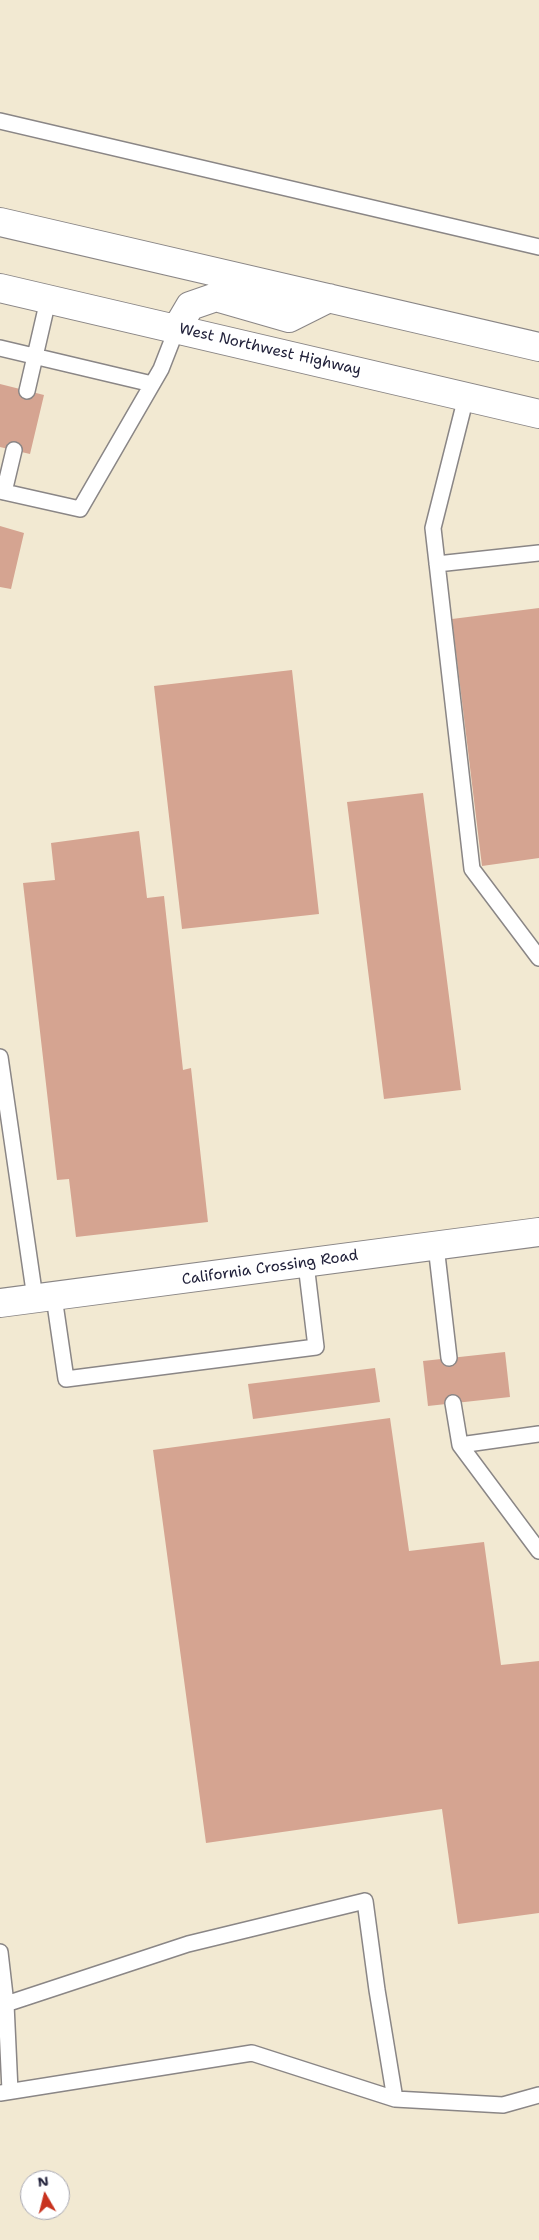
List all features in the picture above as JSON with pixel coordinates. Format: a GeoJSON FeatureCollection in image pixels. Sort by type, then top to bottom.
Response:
{"type":"FeatureCollection","features":[{"type":"Feature","properties":{"kind":"main road"},"geometry":{"type":"LineString","coordinates":[[0,222],[539,347]]}},
{"type":"Feature","properties":{"kind":"main road","name":"West Northwest Highway"},"geometry":{"type":"LineString","coordinates":[[0,288],[539,414]]}},
{"type":"Feature","properties":{"kind":"main road"},"geometry":{"type":"LineString","coordinates":[[177,328],[190,306],[216,297],[289,318],[329,298]]}},
{"type":"Feature","properties":{"kind":"main road","name":"California Crossing Road"},"geometry":{"type":"LineString","coordinates":[[0,1303],[539,1232]]}},
{"type":"Feature","properties":{"kind":"lane"},"geometry":{"type":"LineString","coordinates":[[0,121],[539,247]]}},
{"type":"Feature","properties":{"kind":"lane"},"geometry":{"type":"LineString","coordinates":[[27,391],[48,300]]}},
{"type":"Feature","properties":{"kind":"lane"},"geometry":{"type":"LineString","coordinates":[[14,450],[2,491],[80,509],[161,369],[177,328]]}},
{"type":"Feature","properties":{"kind":"lane"},"geometry":{"type":"LineString","coordinates":[[0,348],[152,384]]}},
{"type":"Feature","properties":{"kind":"lane"},"geometry":{"type":"LineString","coordinates":[[466,397],[433,528],[472,869],[539,958]]}},
{"type":"Feature","properties":{"kind":"lane"},"geometry":{"type":"LineString","coordinates":[[437,564],[539,553]]}},
{"type":"Feature","properties":{"kind":"lane"},"geometry":{"type":"LineString","coordinates":[[0,1056],[44,1298],[66,1379],[316,1348],[306,1264]]}},
{"type":"Feature","properties":{"kind":"lane"},"geometry":{"type":"LineString","coordinates":[[436,1246],[449,1358]]}},
{"type":"Feature","properties":{"kind":"lane"},"geometry":{"type":"LineString","coordinates":[[453,1403],[460,1446],[539,1551]]}},
{"type":"Feature","properties":{"kind":"lane"},"geometry":{"type":"LineString","coordinates":[[460,1446],[539,1434]]}},
{"type":"Feature","properties":{"kind":"lane"},"geometry":{"type":"LineString","coordinates":[[6,2004],[188,1944],[365,1901],[395,2099]]}},
{"type":"Feature","properties":{"kind":"lane"},"geometry":{"type":"LineString","coordinates":[[0,1952],[6,2004],[5,2092],[252,2053],[395,2099],[503,2105],[539,2095]]}},
{"type":"Feature","properties":{"kind":"building"},"geometry":{"type":"Polygon","coordinates":[[[0,384],[44,395],[30,454],[0,447],[0,384]]]}},
{"type":"Feature","properties":{"kind":"building"},"geometry":{"type":"Polygon","coordinates":[[[0,526],[24,533],[11,589],[0,587],[0,526]]]}},
{"type":"Feature","properties":{"kind":"building"},"geometry":{"type":"Polygon","coordinates":[[[539,608],[539,858],[482,866],[452,619],[539,608]]]}},
{"type":"Feature","properties":{"kind":"building"},"geometry":{"type":"Polygon","coordinates":[[[292,670],[319,914],[182,929],[154,686],[292,670]]]}},
{"type":"Feature","properties":{"kind":"building"},"geometry":{"type":"Polygon","coordinates":[[[423,793],[461,1090],[384,1099],[347,802],[423,793]]]}},
{"type":"Feature","properties":{"kind":"building"},"geometry":{"type":"Polygon","coordinates":[[[139,831],[147,898],[164,896],[183,1070],[191,1068],[208,1222],[76,1237],[69,1179],[57,1180],[23,883],[55,880],[51,843],[139,831]]]}},
{"type":"Feature","properties":{"kind":"building"},"geometry":{"type":"Polygon","coordinates":[[[505,1352],[510,1397],[428,1406],[423,1361],[505,1352]]]}},
{"type":"Feature","properties":{"kind":"building"},"geometry":{"type":"Polygon","coordinates":[[[375,1368],[380,1402],[253,1419],[248,1384],[375,1368]]]}},
{"type":"Feature","properties":{"kind":"building"},"geometry":{"type":"Polygon","coordinates":[[[390,1418],[409,1551],[484,1542],[501,1665],[539,1661],[539,1913],[458,1924],[442,1809],[206,1843],[153,1450],[390,1418]]]}}]}
